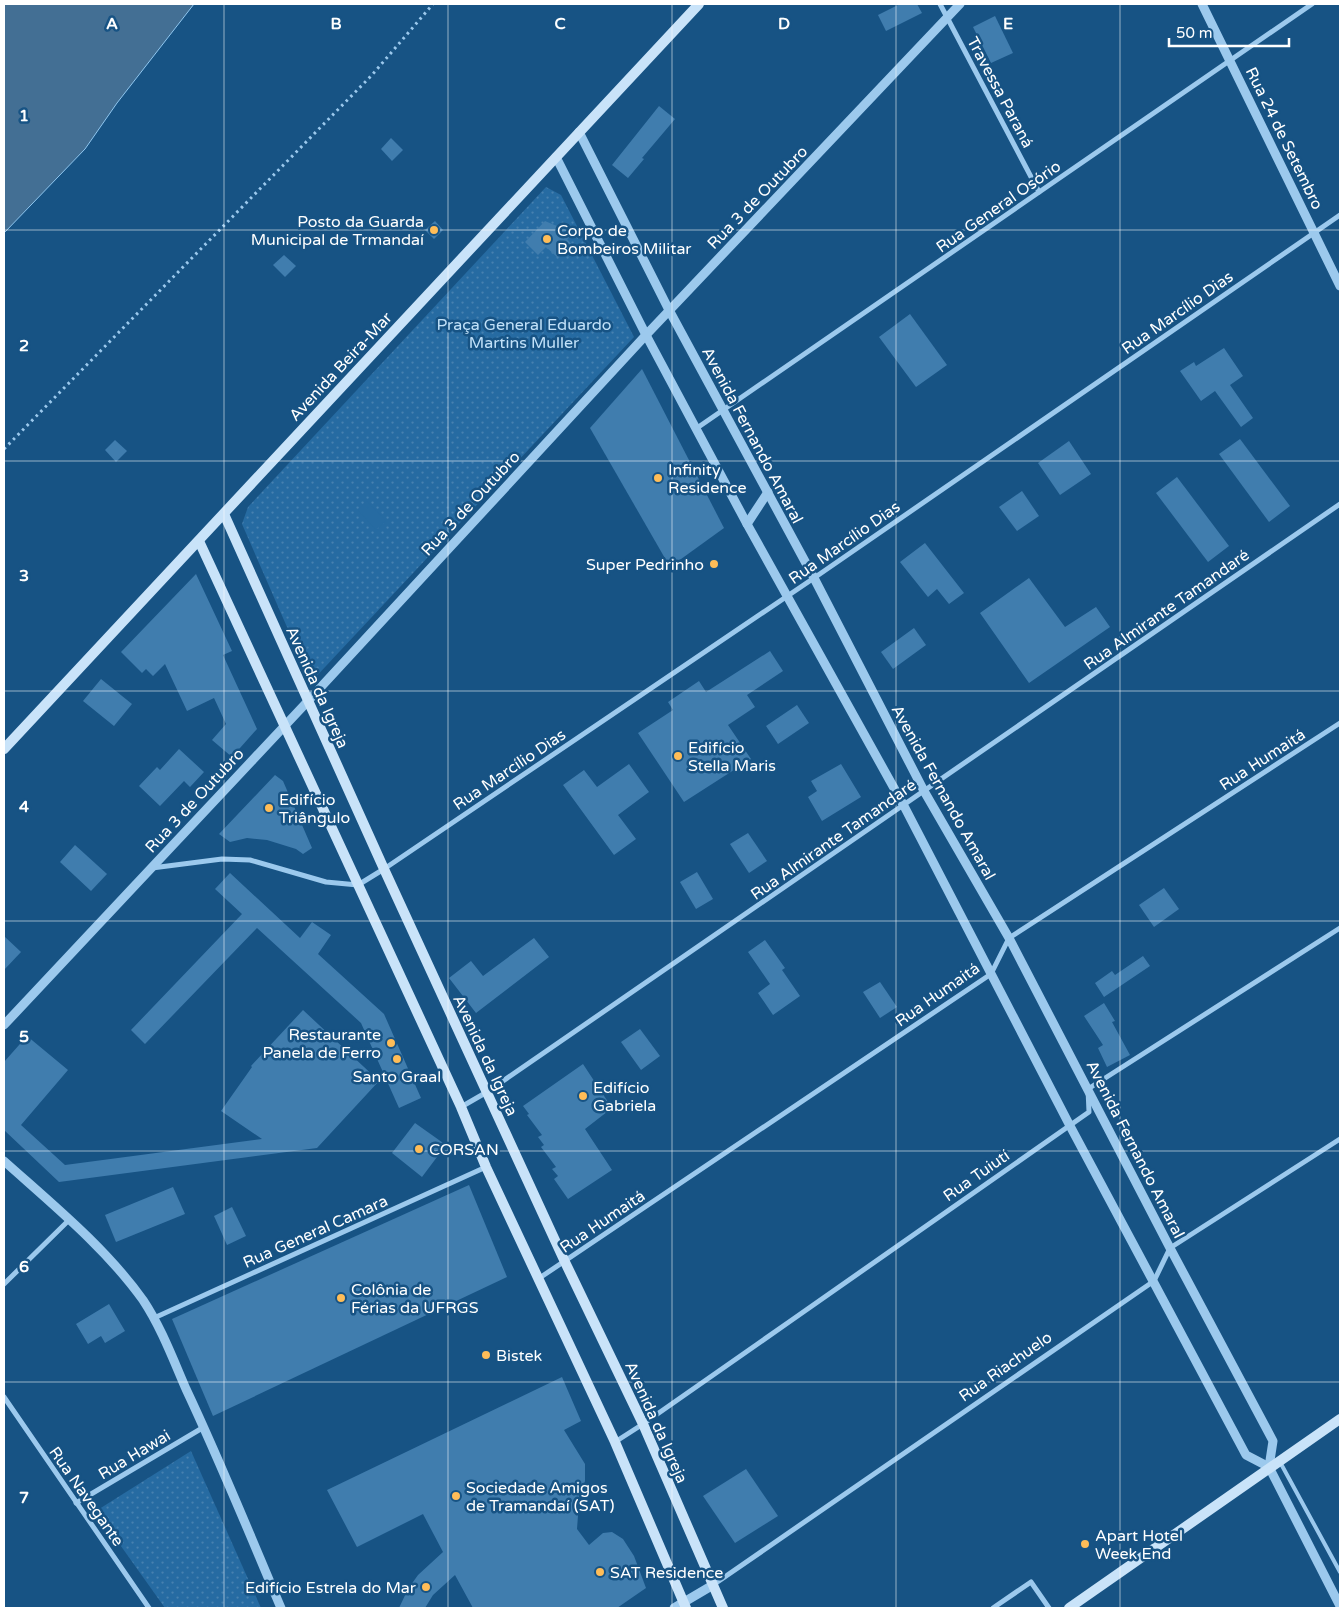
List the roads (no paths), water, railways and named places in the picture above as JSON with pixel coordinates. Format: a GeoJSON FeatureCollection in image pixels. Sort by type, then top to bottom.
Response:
{"type":"FeatureCollection","features":[{"type":"Feature","properties":{"kind":"main road","name":"Avenida Beira-Mar"},"geometry":{"type":"LineString","coordinates":[[4,749],[699,4]]}},
{"type":"Feature","properties":{"kind":"main road","name":"Avenida da Igreja"},"geometry":{"type":"LineString","coordinates":[[224,514],[486,1092],[643,1424],[723,1608]]}},
{"type":"Feature","properties":{"kind":"main road"},"geometry":{"type":"LineString","coordinates":[[199,541],[461,1107],[486,1167],[614,1442],[685,1605]]}},
{"type":"Feature","properties":{"kind":"main road"},"geometry":{"type":"LineString","coordinates":[[1069,1608],[1340,1419]]}},
{"type":"Feature","properties":{"kind":"street","name":"Travessa Paraná"},"geometry":{"type":"LineString","coordinates":[[940,4],[1040,192]]}},
{"type":"Feature","properties":{"kind":"street","name":"Rua 3 de Outubro"},"geometry":{"type":"LineString","coordinates":[[4,1025],[308,701],[646,334],[960,4]]}},
{"type":"Feature","properties":{"kind":"street","name":"Rua 24 de Setembro"},"geometry":{"type":"LineString","coordinates":[[1202,4],[1340,286]]}},
{"type":"Feature","properties":{"kind":"street","name":"Rua General Osório"},"geometry":{"type":"LineString","coordinates":[[697,428],[1312,4]]}},
{"type":"Feature","properties":{"kind":"street","name":"Avenida Fernando Amaral"},"geometry":{"type":"LineString","coordinates":[[579,132],[670,310],[814,578],[924,792],[1009,938],[1170,1248],[1273,1441],[1269,1467]]}},
{"type":"Feature","properties":{"kind":"street"},"geometry":{"type":"LineString","coordinates":[[556,157],[646,334],[747,524],[904,806],[1069,1124],[1246,1455],[1269,1467],[1340,1606]]}},
{"type":"Feature","properties":{"kind":"street","name":"Rua Marcílio Dias"},"geometry":{"type":"LineString","coordinates":[[358,885],[814,578],[1340,214]]}},
{"type":"Feature","properties":{"kind":"street"},"geometry":{"type":"LineString","coordinates":[[747,524],[768,492]]}},
{"type":"Feature","properties":{"kind":"street","name":"Rua Almirante Tamandaré"},"geometry":{"type":"LineString","coordinates":[[461,1107],[486,1092],[904,806],[1340,504]]}},
{"type":"Feature","properties":{"kind":"street","name":"Rua Humaitá"},"geometry":{"type":"LineString","coordinates":[[538,1279],[991,974],[1009,938],[1340,723]]}},
{"type":"Feature","properties":{"kind":"street"},"geometry":{"type":"LineString","coordinates":[[152,868],[222,859],[250,860],[326,882],[358,885]]}},
{"type":"Feature","properties":{"kind":"street"},"geometry":{"type":"LineString","coordinates":[[1088,1089],[1340,928]]}},
{"type":"Feature","properties":{"kind":"street","name":"Rua Tuiutí"},"geometry":{"type":"LineString","coordinates":[[614,1442],[643,1424],[1088,1112],[1088,1089]]}},
{"type":"Feature","properties":{"kind":"street"},"geometry":{"type":"LineString","coordinates":[[1170,1248],[1340,1139]]}},
{"type":"Feature","properties":{"kind":"street"},"geometry":{"type":"LineString","coordinates":[[4,1161],[69,1220],[109,1260],[142,1300],[154,1318],[204,1427],[281,1608]]}},
{"type":"Feature","properties":{"kind":"street","name":"Rua General Camara"},"geometry":{"type":"LineString","coordinates":[[154,1318],[486,1167]]}},
{"type":"Feature","properties":{"kind":"street"},"geometry":{"type":"LineString","coordinates":[[4,1284],[69,1220]]}},
{"type":"Feature","properties":{"kind":"street","name":"Rua Riachuelo"},"geometry":{"type":"LineString","coordinates":[[674,1608],[685,1605],[1154,1281],[1170,1248]]}},
{"type":"Feature","properties":{"kind":"street","name":"Rua Navegante"},"geometry":{"type":"LineString","coordinates":[[4,1397],[149,1608]]}},
{"type":"Feature","properties":{"kind":"street","name":"Rua Hawai"},"geometry":{"type":"LineString","coordinates":[[76,1503],[204,1427]]}},
{"type":"Feature","properties":{"kind":"street"},"geometry":{"type":"LineString","coordinates":[[993,1608],[1031,1582],[1050,1608]]}},
{"type":"Feature","properties":{"kind":"lane"},"geometry":{"type":"LineString","coordinates":[[1279,1460],[1340,1572]]}},
{"type":"Feature","properties":{"kind":"place","name":"Posto da Guarda Municipal de Trmandaí"},"geometry":{"type":"Point","coordinates":[434,230]}},
{"type":"Feature","properties":{"kind":"place","name":"Corpo de Bombeiros Militar"},"geometry":{"type":"Point","coordinates":[547,239]}},
{"type":"Feature","properties":{"kind":"place","name":"Infinity Residence"},"geometry":{"type":"Point","coordinates":[658,478]}},
{"type":"Feature","properties":{"kind":"place","name":"Super Pedrinho"},"geometry":{"type":"Point","coordinates":[714,564]}},
{"type":"Feature","properties":{"kind":"place","name":"Edifício Stella Maris"},"geometry":{"type":"Point","coordinates":[678,756]}},
{"type":"Feature","properties":{"kind":"place","name":"Edifício Triângulo"},"geometry":{"type":"Point","coordinates":[269,808]}},
{"type":"Feature","properties":{"kind":"place","name":"Restaurante Panela de Ferro"},"geometry":{"type":"Point","coordinates":[391,1043]}},
{"type":"Feature","properties":{"kind":"place","name":"Santo Graal"},"geometry":{"type":"Point","coordinates":[397,1059]}},
{"type":"Feature","properties":{"kind":"place","name":"Edifício Gabriela"},"geometry":{"type":"Point","coordinates":[583,1096]}},
{"type":"Feature","properties":{"kind":"place","name":"CORSAN"},"geometry":{"type":"Point","coordinates":[419,1149]}},
{"type":"Feature","properties":{"kind":"place","name":"Colônia de Férias da UFRGS"},"geometry":{"type":"Point","coordinates":[341,1298]}},
{"type":"Feature","properties":{"kind":"place","name":"Bistek"},"geometry":{"type":"Point","coordinates":[486,1355]}},
{"type":"Feature","properties":{"kind":"place","name":"Sociedade Amigos de Tramandaí (SAT)"},"geometry":{"type":"Point","coordinates":[456,1496]}},
{"type":"Feature","properties":{"kind":"place","name":"Apart Hotel Week End"},"geometry":{"type":"Point","coordinates":[1085,1544]}},
{"type":"Feature","properties":{"kind":"place","name":"SAT Residence"},"geometry":{"type":"Point","coordinates":[600,1572]}},
{"type":"Feature","properties":{"kind":"place","name":"Edifício Estrela do Mar"},"geometry":{"type":"Point","coordinates":[426,1587]}},
{"type":"Feature","properties":{"kind":"park label","name":"Praça General Eduardo Martins Muller"},"geometry":{"type":"Point","coordinates":[524,333]}}]}
